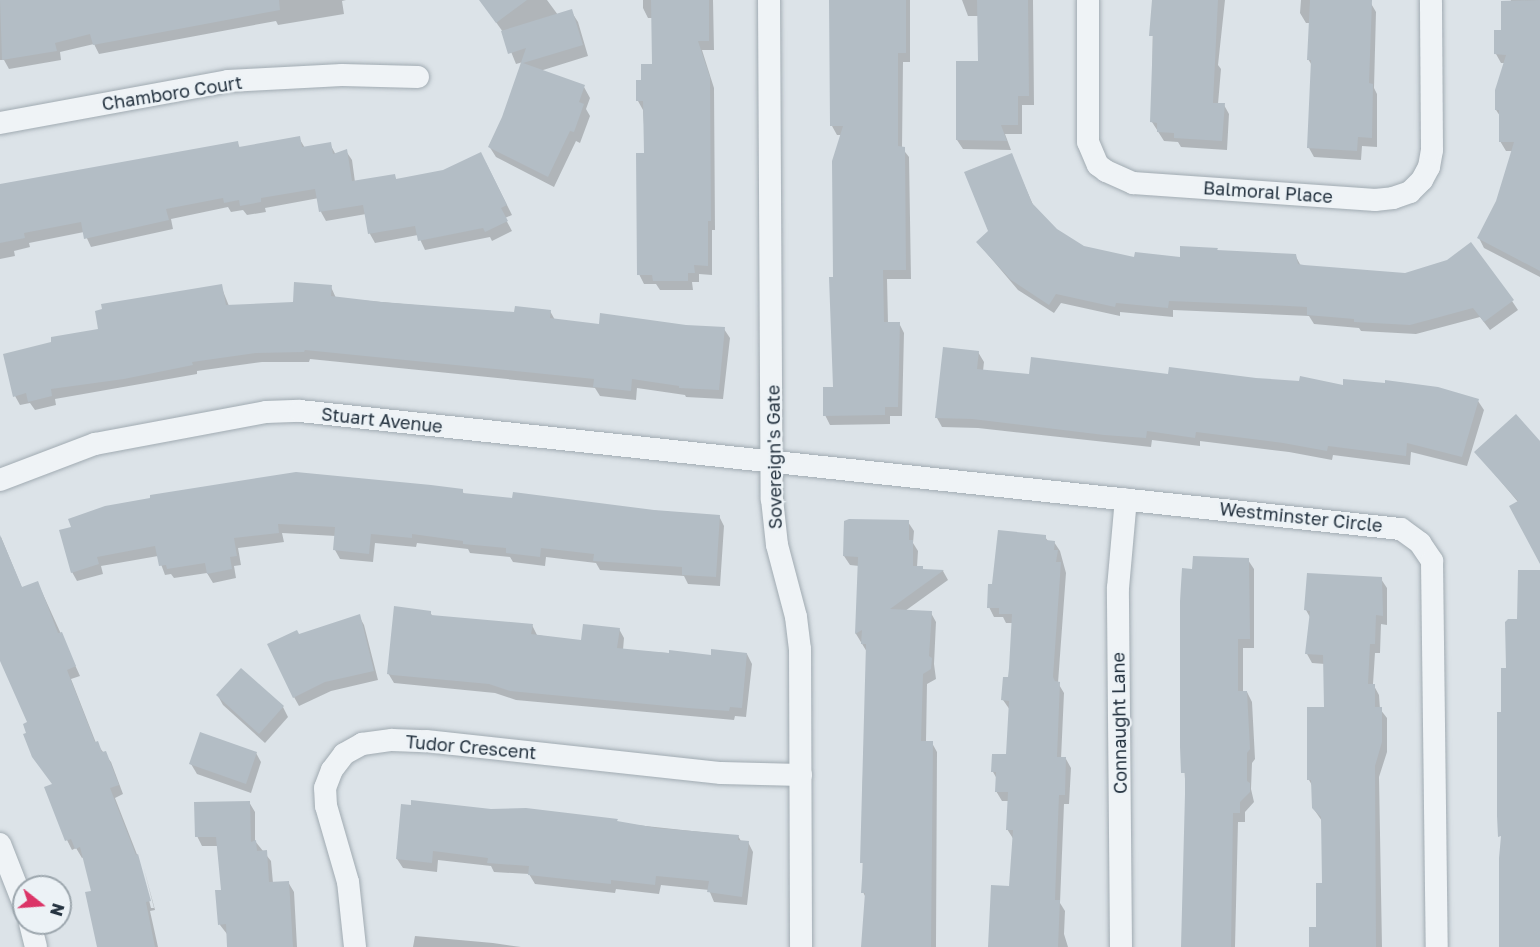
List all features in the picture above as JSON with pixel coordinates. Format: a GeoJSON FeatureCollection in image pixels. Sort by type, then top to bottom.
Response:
{"type":"FeatureCollection","features":[{"type":"Feature","properties":{"kind":"street","name":"Sovereign's Gate"},"geometry":{"type":"LineString","coordinates":[[769,0],[772,499],[777,545],[799,641],[801,947]]}},
{"type":"Feature","properties":{"kind":"street","name":"Balmoral Place"},"geometry":{"type":"LineString","coordinates":[[1088,0],[1088,142],[1098,165],[1106,171],[1133,183],[1375,200],[1393,198],[1410,192],[1422,180],[1429,167],[1432,150],[1431,0]]}},
{"type":"Feature","properties":{"kind":"street","name":"Chamboro Court"},"geometry":{"type":"LineString","coordinates":[[0,123],[228,81],[342,75],[418,78]]}},
{"type":"Feature","properties":{"kind":"street","name":"Stuart Avenue"},"geometry":{"type":"LineString","coordinates":[[0,480],[95,444],[266,412],[343,415],[772,461]]}},
{"type":"Feature","properties":{"kind":"street","name":"Westminster Circle"},"geometry":{"type":"LineString","coordinates":[[772,461],[1375,524],[1401,529],[1420,543],[1432,561],[1437,947]]}},
{"type":"Feature","properties":{"kind":"street","name":"Connaught Lane"},"geometry":{"type":"LineString","coordinates":[[1121,947],[1118,598],[1126,499]]}},
{"type":"Feature","properties":{"kind":"street","name":"Tudor Crescent"},"geometry":{"type":"LineString","coordinates":[[355,947],[348,882],[326,806],[325,788],[332,770],[344,754],[362,744],[392,740],[426,741],[721,773],[801,775]]}},
{"type":"Feature","properties":{"kind":"street"},"geometry":{"type":"LineString","coordinates":[[0,844],[12,875]]}},
{"type":"Feature","properties":{"kind":"building"},"geometry":{"type":"Polygon","coordinates":[[[0,0],[279,0],[280,10],[93,45],[90,34],[55,43],[57,51],[2,60],[0,0]]]}},
{"type":"Feature","properties":{"kind":"building"},"geometry":{"type":"Polygon","coordinates":[[[479,0],[527,0],[496,23],[479,0]]]}},
{"type":"Feature","properties":{"kind":"building"},"geometry":{"type":"Polygon","coordinates":[[[651,0],[709,0],[709,41],[698,41],[710,77],[711,221],[708,221],[708,266],[694,265],[695,273],[688,273],[688,281],[653,281],[652,275],[637,275],[636,153],[644,153],[643,101],[636,101],[636,80],[641,80],[641,64],[652,64],[651,0]]]}},
{"type":"Feature","properties":{"kind":"building"},"geometry":{"type":"Polygon","coordinates":[[[829,0],[906,0],[906,53],[898,53],[898,146],[905,147],[906,270],[883,270],[884,322],[900,322],[898,407],[885,407],[885,415],[823,416],[823,387],[833,387],[829,277],[833,277],[832,161],[843,126],[830,126],[829,0]]]}},
{"type":"Feature","properties":{"kind":"building"},"geometry":{"type":"Polygon","coordinates":[[[977,0],[1028,0],[1029,96],[1018,96],[1018,125],[1001,125],[1007,141],[956,140],[956,61],[978,61],[977,0]]]}},
{"type":"Feature","properties":{"kind":"building"},"geometry":{"type":"Polygon","coordinates":[[[1152,0],[1218,0],[1213,103],[1225,103],[1222,141],[1174,138],[1174,133],[1157,132],[1157,123],[1150,122],[1153,36],[1149,36],[1152,0]]]}},
{"type":"Feature","properties":{"kind":"building"},"geometry":{"type":"Polygon","coordinates":[[[1310,0],[1372,0],[1369,83],[1373,84],[1372,138],[1358,137],[1357,151],[1307,148],[1311,60],[1307,60],[1310,0]]]}},
{"type":"Feature","properties":{"kind":"building"},"geometry":{"type":"Polygon","coordinates":[[[1540,0],[1540,271],[1477,238],[1496,201],[1514,142],[1499,142],[1499,110],[1495,110],[1495,90],[1506,55],[1494,54],[1494,30],[1501,30],[1501,1],[1540,0]]]}},
{"type":"Feature","properties":{"kind":"building"},"geometry":{"type":"Polygon","coordinates":[[[572,9],[583,45],[523,63],[585,85],[579,102],[584,104],[574,132],[570,131],[548,177],[488,147],[502,117],[526,48],[508,54],[501,31],[572,9]]]}},
{"type":"Feature","properties":{"kind":"building"},"geometry":{"type":"Polygon","coordinates":[[[300,136],[302,147],[331,142],[333,154],[347,149],[352,181],[395,174],[396,179],[443,170],[481,152],[507,205],[501,208],[508,221],[485,232],[483,228],[418,241],[415,226],[368,234],[363,205],[319,212],[315,189],[261,198],[261,202],[240,206],[239,200],[224,203],[223,198],[166,209],[169,220],[84,239],[81,222],[24,233],[25,238],[0,243],[0,184],[238,141],[239,147],[300,136]]]}},
{"type":"Feature","properties":{"kind":"building"},"geometry":{"type":"Polygon","coordinates":[[[1012,153],[1032,203],[1057,229],[1084,246],[1134,257],[1135,252],[1180,257],[1180,246],[1296,254],[1298,264],[1405,273],[1447,260],[1471,242],[1514,300],[1484,322],[1473,308],[1410,325],[1354,322],[1354,319],[1307,315],[1307,307],[1169,301],[1168,308],[1116,303],[1115,307],[1056,294],[1049,305],[1011,280],[976,242],[988,231],[964,172],[1012,153]]]}},
{"type":"Feature","properties":{"kind":"building"},"geometry":{"type":"Polygon","coordinates":[[[294,282],[332,285],[331,296],[382,302],[514,312],[515,306],[551,310],[550,318],[599,324],[600,313],[686,325],[725,327],[719,390],[679,388],[679,386],[632,379],[631,391],[593,387],[594,379],[305,350],[304,352],[256,353],[192,362],[193,365],[124,379],[51,389],[52,396],[28,402],[26,393],[13,397],[3,354],[51,342],[51,337],[98,329],[95,311],[102,309],[101,304],[222,284],[226,305],[293,302],[294,282]]]}},
{"type":"Feature","properties":{"kind":"building"},"geometry":{"type":"Polygon","coordinates":[[[943,347],[979,351],[977,369],[1029,374],[1031,357],[1168,374],[1169,367],[1299,381],[1300,376],[1343,385],[1343,379],[1385,383],[1385,380],[1438,387],[1479,399],[1462,457],[1407,443],[1406,456],[1328,446],[1327,451],[1196,432],[1195,438],[1147,431],[1146,438],[1104,435],[972,419],[935,418],[943,347]]]}},
{"type":"Feature","properties":{"kind":"building"},"geometry":{"type":"Polygon","coordinates":[[[1516,414],[1540,441],[1540,564],[1509,506],[1518,501],[1474,452],[1516,414]]]}},
{"type":"Feature","properties":{"kind":"building"},"geometry":{"type":"Polygon","coordinates":[[[296,472],[431,485],[463,489],[463,493],[512,498],[513,492],[654,510],[720,515],[716,577],[682,575],[682,567],[593,561],[594,554],[541,548],[540,557],[506,553],[506,548],[463,544],[463,541],[412,534],[412,538],[371,534],[369,554],[333,550],[335,527],[278,524],[279,533],[234,538],[237,556],[230,557],[232,569],[207,574],[205,563],[167,569],[166,565],[159,566],[155,546],[97,557],[99,564],[71,573],[59,530],[71,527],[68,519],[105,506],[150,498],[150,495],[296,472]]]}},
{"type":"Feature","properties":{"kind":"building"},"geometry":{"type":"Polygon","coordinates":[[[849,519],[909,520],[909,540],[913,540],[913,566],[944,570],[890,609],[932,611],[929,656],[932,658],[931,669],[923,674],[921,741],[933,741],[931,947],[861,947],[865,893],[861,893],[863,863],[860,863],[866,644],[861,644],[862,630],[855,634],[858,557],[843,556],[844,521],[849,519]]]}},
{"type":"Feature","properties":{"kind":"building"},"geometry":{"type":"Polygon","coordinates":[[[998,530],[1046,535],[1046,540],[1055,541],[1054,550],[1058,550],[1056,562],[1061,562],[1053,677],[1055,681],[1060,682],[1057,757],[1066,757],[1065,795],[1059,795],[1055,900],[1060,900],[1058,947],[988,947],[991,885],[1009,886],[1013,830],[1006,830],[1008,792],[995,792],[996,772],[991,772],[992,754],[1006,754],[1009,701],[1001,700],[1003,677],[1008,677],[1012,614],[999,614],[999,608],[987,608],[988,584],[992,584],[998,530]]]}},
{"type":"Feature","properties":{"kind":"building"},"geometry":{"type":"Polygon","coordinates":[[[0,535],[22,587],[38,581],[58,633],[62,632],[76,666],[67,670],[95,742],[98,741],[102,752],[106,751],[119,785],[110,788],[136,855],[138,854],[151,901],[146,902],[155,947],[97,947],[85,892],[91,891],[80,847],[75,849],[71,839],[65,841],[44,787],[52,784],[32,757],[23,734],[26,733],[23,724],[27,722],[0,661],[0,535]]]}},
{"type":"Feature","properties":{"kind":"building"},"geometry":{"type":"Polygon","coordinates":[[[1193,556],[1249,558],[1250,639],[1238,639],[1238,691],[1247,691],[1250,749],[1247,753],[1247,781],[1250,783],[1250,792],[1240,802],[1240,813],[1233,813],[1231,947],[1181,947],[1185,773],[1181,773],[1180,747],[1180,601],[1182,568],[1192,569],[1193,556]]]}},
{"type":"Feature","properties":{"kind":"building"},"geometry":{"type":"Polygon","coordinates":[[[1518,570],[1540,570],[1540,947],[1499,947],[1501,836],[1498,837],[1497,816],[1497,712],[1501,712],[1501,668],[1506,668],[1505,622],[1508,619],[1517,619],[1518,570]]]}},
{"type":"Feature","properties":{"kind":"building"},"geometry":{"type":"Polygon","coordinates":[[[1307,573],[1382,577],[1383,616],[1376,615],[1375,644],[1370,644],[1368,684],[1375,684],[1375,707],[1382,707],[1382,742],[1375,766],[1376,947],[1309,947],[1309,927],[1316,927],[1316,883],[1322,883],[1321,817],[1312,808],[1311,780],[1307,780],[1307,707],[1324,707],[1323,655],[1305,654],[1310,611],[1304,610],[1307,573]]]}},
{"type":"Feature","properties":{"kind":"building"},"geometry":{"type":"Polygon","coordinates":[[[394,606],[431,611],[431,615],[533,624],[531,634],[581,640],[583,624],[620,628],[617,648],[669,653],[669,650],[711,655],[711,649],[747,653],[742,708],[730,707],[729,711],[688,708],[510,691],[489,684],[387,674],[394,606]]]}},
{"type":"Feature","properties":{"kind":"building"},"geometry":{"type":"Polygon","coordinates":[[[360,614],[374,671],[325,682],[293,698],[267,644],[297,630],[299,634],[360,614]]]}},
{"type":"Feature","properties":{"kind":"building"},"geometry":{"type":"Polygon","coordinates":[[[241,668],[284,706],[259,734],[216,695],[241,668]]]}},
{"type":"Feature","properties":{"kind":"building"},"geometry":{"type":"Polygon","coordinates":[[[200,732],[257,752],[246,784],[189,764],[200,732]]]}},
{"type":"Feature","properties":{"kind":"building"},"geometry":{"type":"Polygon","coordinates":[[[411,800],[491,809],[526,808],[618,819],[617,821],[657,828],[739,835],[738,840],[749,841],[742,897],[707,892],[709,881],[656,876],[655,885],[611,880],[611,884],[528,875],[529,866],[487,863],[488,858],[433,851],[432,863],[396,859],[401,804],[411,805],[411,800]]]}},
{"type":"Feature","properties":{"kind":"building"},"geometry":{"type":"Polygon","coordinates":[[[250,801],[251,842],[256,840],[257,851],[267,850],[269,882],[289,881],[293,947],[227,947],[226,924],[218,925],[215,890],[221,890],[216,837],[195,837],[194,802],[250,801]]]}}]}
